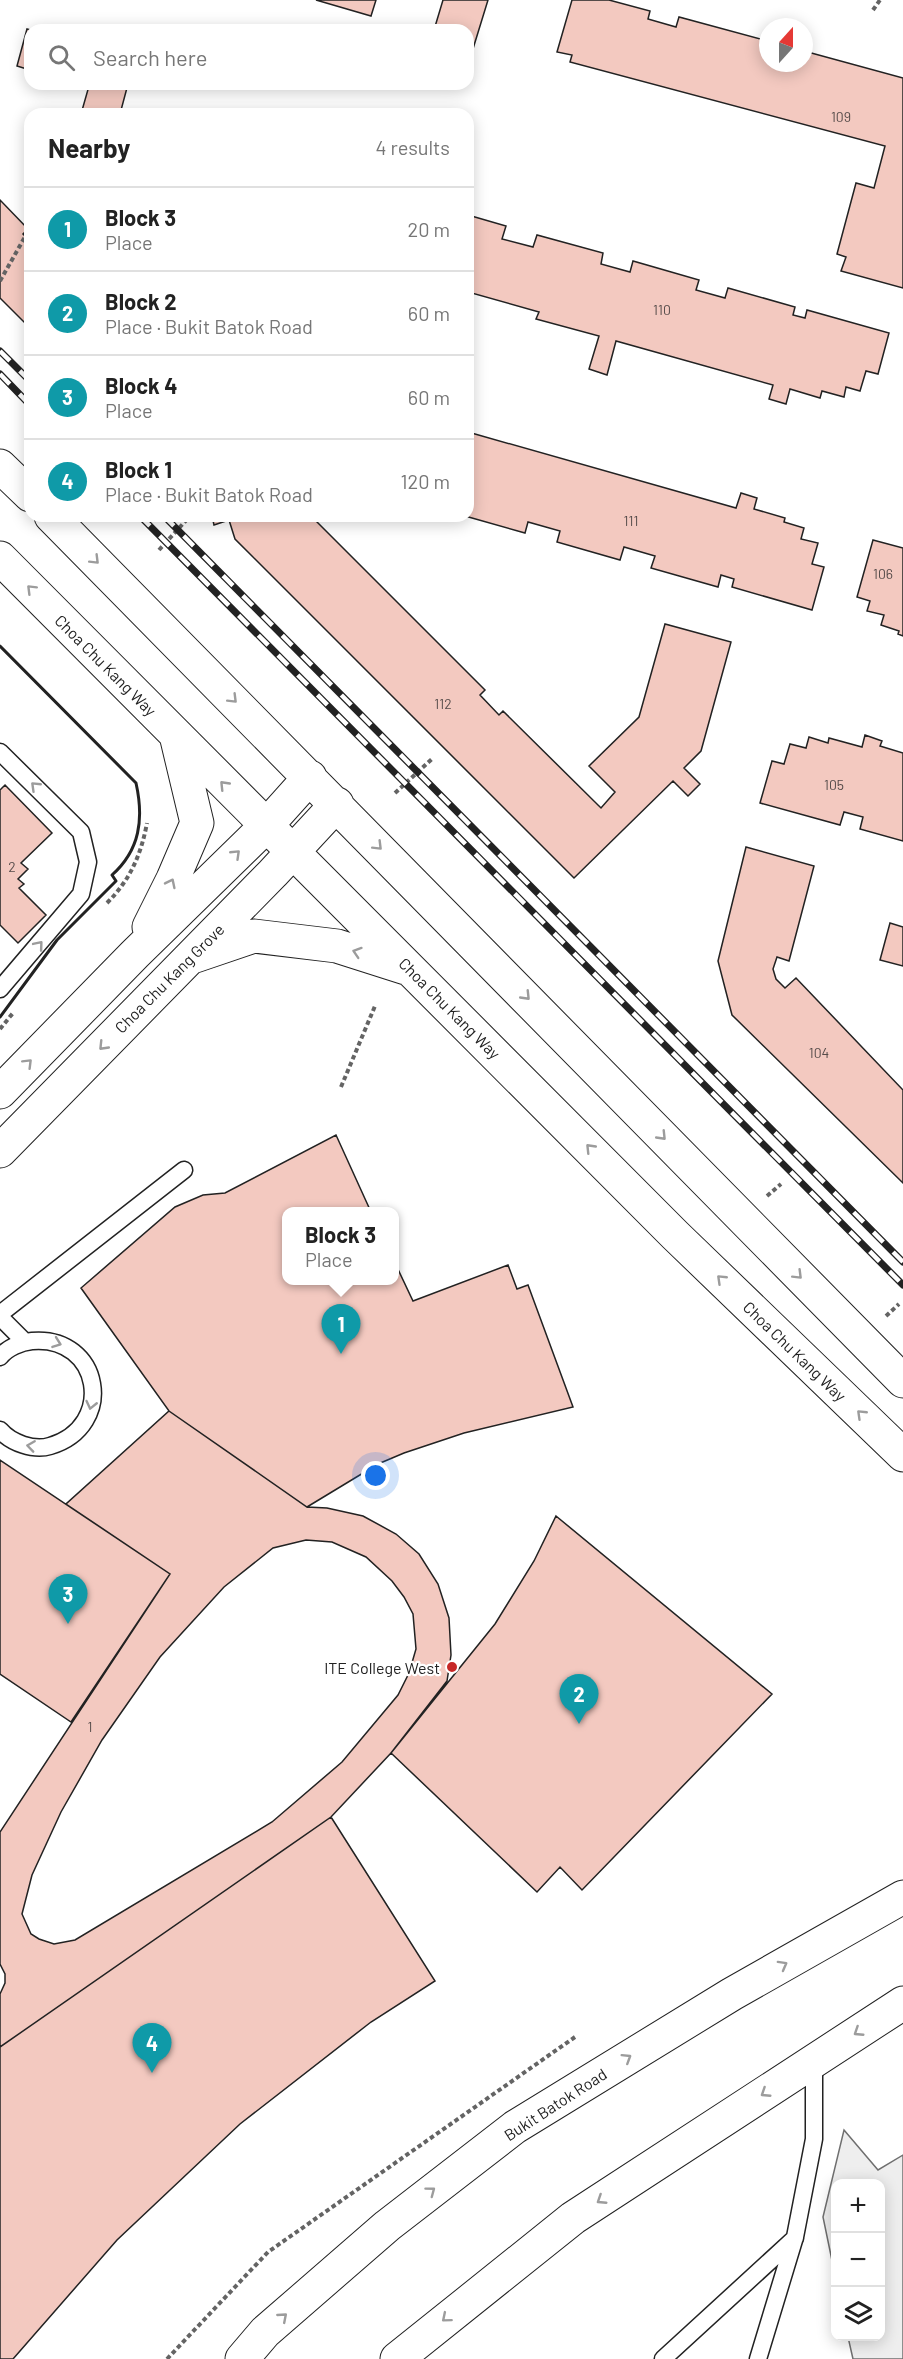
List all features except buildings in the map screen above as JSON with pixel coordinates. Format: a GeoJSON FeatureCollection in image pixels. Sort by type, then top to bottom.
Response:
{"type":"FeatureCollection","features":[{"type":"Feature","properties":{"kind":"main road"},"geometry":{"type":"LineString","coordinates":[[0,466],[24,489]]}},
{"type":"Feature","properties":{"kind":"main road"},"geometry":{"type":"LineString","coordinates":[[57,522],[903,1381]]}},
{"type":"Feature","properties":{"kind":"main road","name":"Choa Chu Kang Way"},"geometry":{"type":"LineString","coordinates":[[0,558],[675,1235],[903,1455]]}},
{"type":"Feature","properties":{"kind":"main road"},"geometry":{"type":"LineString","coordinates":[[135,954],[173,879],[197,823],[176,735]]}},
{"type":"Feature","properties":{"kind":"main road"},"geometry":{"type":"LineString","coordinates":[[0,1092],[135,954],[266,826],[310,777]]}},
{"type":"Feature","properties":{"kind":"main road","name":"Choa Chu Kang Grove"},"geometry":{"type":"LineString","coordinates":[[0,1151],[292,853],[337,804]]}},
{"type":"Feature","properties":{"kind":"main road"},"geometry":{"type":"LineString","coordinates":[[188,959],[254,936],[338,946],[413,970]]}},
{"type":"Feature","properties":{"kind":"main road","name":"Bukit Batok Road"},"geometry":{"type":"LineString","coordinates":[[242,2359],[265,2332],[387,2226],[515,2127],[732,1994],[903,1897]]}},
{"type":"Feature","properties":{"kind":"main road"},"geometry":{"type":"LineString","coordinates":[[397,2359],[573,2218],[903,2003]]}},
{"type":"Feature","properties":{"kind":"lane"},"geometry":{"type":"LineString","coordinates":[[0,753],[81,832],[88,862],[86,882],[81,894],[0,988]]}},
{"type":"Feature","properties":{"kind":"lane"},"geometry":{"type":"LineString","coordinates":[[24,1341],[0,1316],[184,1170]]}},
{"type":"Feature","properties":{"kind":"lane"},"geometry":{"type":"LineString","coordinates":[[0,1357],[24,1341],[46,1340],[68,1347],[84,1362],[93,1383],[93,1406],[83,1426],[66,1441],[44,1448],[21,1444],[0,1430]]}},
{"type":"Feature","properties":{"kind":"lane"},"geometry":{"type":"LineString","coordinates":[[758,2359],[795,2237],[814,2139],[814,2062]]}},
{"type":"Feature","properties":{"kind":"lane"},"geometry":{"type":"LineString","coordinates":[[663,2359],[795,2237]]}},
{"type":"Feature","properties":{"kind":"path"},"geometry":{"type":"LineString","coordinates":[[873,10],[880,0]]}},
{"type":"Feature","properties":{"kind":"path"},"geometry":{"type":"LineString","coordinates":[[0,281],[24,239]]}},
{"type":"Feature","properties":{"kind":"path"},"geometry":{"type":"LineString","coordinates":[[159,550],[185,522]]}},
{"type":"Feature","properties":{"kind":"path"},"geometry":{"type":"LineString","coordinates":[[395,794],[433,758]]}},
{"type":"Feature","properties":{"kind":"path"},"geometry":{"type":"LineString","coordinates":[[341,1087],[375,1006]]}},
{"type":"Feature","properties":{"kind":"path"},"geometry":{"type":"LineString","coordinates":[[166,2359],[268,2252],[575,2037]]}},
{"type":"Feature","properties":{"kind":"shaded area"},"geometry":{"type":"Polygon","coordinates":[[[844,2130],[878,2170],[903,2155],[903,2359],[853,2359],[849,2341],[885,2341],[885,2179],[832,2179],[844,2130]]]}},
{"type":"Feature","properties":{"kind":"shaded area"},"geometry":{"type":"Polygon","coordinates":[[[831,2184],[831,2256],[823,2217],[831,2184]]]}},
{"type":"Feature","properties":{"kind":"railway"},"geometry":{"type":"LineString","coordinates":[[0,351],[24,375]]}},
{"type":"Feature","properties":{"kind":"railway"},"geometry":{"type":"LineString","coordinates":[[0,374],[24,399]]}},
{"type":"Feature","properties":{"kind":"railway"},"geometry":{"type":"LineString","coordinates":[[146,522],[903,1285]]}},
{"type":"Feature","properties":{"kind":"railway"},"geometry":{"type":"LineString","coordinates":[[170,522],[903,1262]]}},
{"type":"Feature","properties":{"kind":"wall"},"geometry":{"type":"LineString","coordinates":[[0,646],[136,783],[140,809],[138,833],[129,855],[112,875],[116,881],[57,940],[0,1017]]}},
{"type":"Feature","properties":{"kind":"place","name":"Block 3"},"geometry":{"type":"Point","coordinates":[341,1354]}},
{"type":"Feature","properties":{"kind":"place","name":"Block 4"},"geometry":{"type":"Point","coordinates":[68,1624]}},
{"type":"Feature","properties":{"kind":"place","name":"ITE College West"},"geometry":{"type":"Point","coordinates":[452,1667]}},
{"type":"Feature","properties":{"kind":"place","name":"Block 2"},"geometry":{"type":"Point","coordinates":[579,1724]}},
{"type":"Feature","properties":{"kind":"place","name":"Block 1"},"geometry":{"type":"Point","coordinates":[152,2073]}}]}
